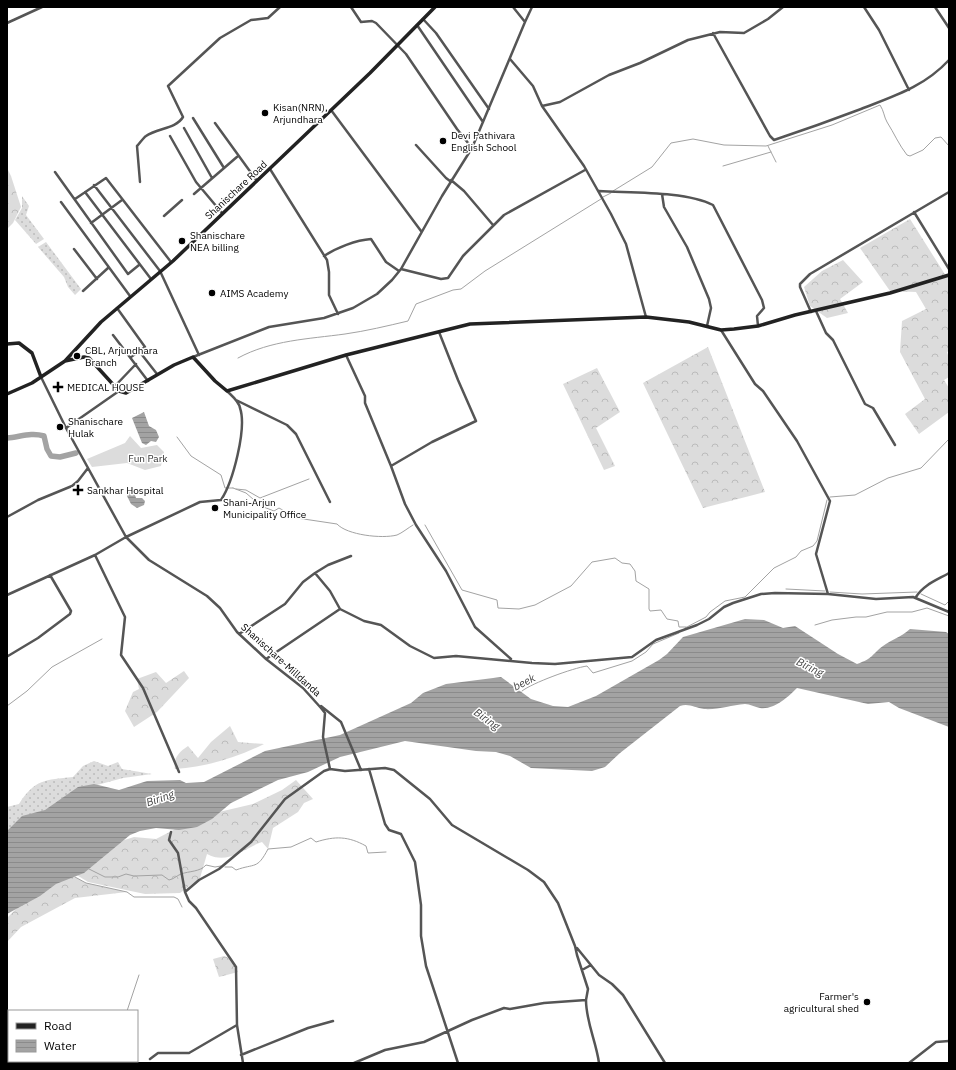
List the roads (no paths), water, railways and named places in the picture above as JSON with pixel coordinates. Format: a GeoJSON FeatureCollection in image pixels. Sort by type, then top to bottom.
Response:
{"type":"FeatureCollection","features":[{"type":"Feature","properties":{"kind":"street"},"geometry":{"type":"LineString","coordinates":[[7,22],[42,7]]}},
{"type":"Feature","properties":{"kind":"street"},"geometry":{"type":"LineString","coordinates":[[140,182],[137,146],[146,136],[167,128],[184,117],[168,86],[220,38],[251,20],[268,18],[280,7]]}},
{"type":"Feature","properties":{"kind":"street"},"geometry":{"type":"LineString","coordinates":[[351,7],[361,22],[372,21],[376,23],[398,44],[457,129],[472,148]]}},
{"type":"Feature","properties":{"kind":"street","name":"Shanischare Road"},"geometry":{"type":"LineString","coordinates":[[7,394],[41,377],[65,361],[101,322],[171,262],[270,169],[435,7]]}},
{"type":"Feature","properties":{"kind":"street"},"geometry":{"type":"LineString","coordinates":[[513,7],[525,22]]}},
{"type":"Feature","properties":{"kind":"street"},"geometry":{"type":"LineString","coordinates":[[65,361],[84,357],[89,358],[119,391],[126,393],[132,391],[157,374],[198,355],[270,327],[286,323],[324,318],[338,314],[359,306],[377,294],[400,270],[451,181],[472,148],[490,109],[532,7]]}},
{"type":"Feature","properties":{"kind":"street"},"geometry":{"type":"LineString","coordinates":[[542,106],[560,102],[609,75],[640,63],[678,44],[713,33],[744,33],[768,19],[783,7]]}},
{"type":"Feature","properties":{"kind":"street"},"geometry":{"type":"LineString","coordinates":[[864,7],[878,30],[909,90]]}},
{"type":"Feature","properties":{"kind":"street"},"geometry":{"type":"LineString","coordinates":[[935,7],[949,28]]}},
{"type":"Feature","properties":{"kind":"street"},"geometry":{"type":"LineString","coordinates":[[423,19],[436,33],[490,109]]}},
{"type":"Feature","properties":{"kind":"street"},"geometry":{"type":"LineString","coordinates":[[417,25],[484,122]]}},
{"type":"Feature","properties":{"kind":"street"},"geometry":{"type":"LineString","coordinates":[[713,33],[770,136],[774,140],[824,124],[909,90],[936,74],[949,60]]}},
{"type":"Feature","properties":{"kind":"street"},"geometry":{"type":"LineString","coordinates":[[510,59],[533,86],[542,106],[598,191],[626,244],[646,317]]}},
{"type":"Feature","properties":{"kind":"street"},"geometry":{"type":"LineString","coordinates":[[331,110],[422,232]]}},
{"type":"Feature","properties":{"kind":"street"},"geometry":{"type":"LineString","coordinates":[[193,118],[224,168]]}},
{"type":"Feature","properties":{"kind":"street"},"geometry":{"type":"LineString","coordinates":[[215,123],[257,181]]}},
{"type":"Feature","properties":{"kind":"street"},"geometry":{"type":"LineString","coordinates":[[184,128],[212,178]]}},
{"type":"Feature","properties":{"kind":"street"},"geometry":{"type":"LineString","coordinates":[[170,136],[201,188],[222,214]]}},
{"type":"Feature","properties":{"kind":"street"},"geometry":{"type":"LineString","coordinates":[[416,145],[446,178],[464,191],[493,225]]}},
{"type":"Feature","properties":{"kind":"street"},"geometry":{"type":"LineString","coordinates":[[194,194],[238,156]]}},
{"type":"Feature","properties":{"kind":"street"},"geometry":{"type":"LineString","coordinates":[[270,169],[324,256],[328,266],[329,295],[338,314]]}},
{"type":"Feature","properties":{"kind":"street"},"geometry":{"type":"LineString","coordinates":[[324,256],[338,248],[371,239],[386,262],[400,270],[441,279],[448,278],[463,256],[493,225],[517,206],[585,170]]}},
{"type":"Feature","properties":{"kind":"street"},"geometry":{"type":"LineString","coordinates":[[55,172],[128,274],[139,265]]}},
{"type":"Feature","properties":{"kind":"street"},"geometry":{"type":"LineString","coordinates":[[75,200],[106,178],[171,262]]}},
{"type":"Feature","properties":{"kind":"street"},"geometry":{"type":"LineString","coordinates":[[94,186],[160,271],[198,355]]}},
{"type":"Feature","properties":{"kind":"street"},"geometry":{"type":"LineString","coordinates":[[598,191],[662,194],[705,201],[713,205],[762,300],[764,308],[757,316],[758,326]]}},
{"type":"Feature","properties":{"kind":"street"},"geometry":{"type":"LineString","coordinates":[[85,192],[151,279]]}},
{"type":"Feature","properties":{"kind":"street"},"geometry":{"type":"LineString","coordinates":[[812,312],[800,287],[800,284],[810,274],[949,192]]}},
{"type":"Feature","properties":{"kind":"street"},"geometry":{"type":"LineString","coordinates":[[662,194],[664,207],[687,247],[709,299],[711,308],[707,326]]}},
{"type":"Feature","properties":{"kind":"street"},"geometry":{"type":"LineString","coordinates":[[91,223],[122,200]]}},
{"type":"Feature","properties":{"kind":"street"},"geometry":{"type":"LineString","coordinates":[[164,216],[182,200]]}},
{"type":"Feature","properties":{"kind":"street"},"geometry":{"type":"LineString","coordinates":[[61,202],[130,296]]}},
{"type":"Feature","properties":{"kind":"street"},"geometry":{"type":"LineString","coordinates":[[914,212],[949,269]]}},
{"type":"Feature","properties":{"kind":"street"},"geometry":{"type":"LineString","coordinates":[[74,249],[97,278]]}},
{"type":"Feature","properties":{"kind":"street"},"geometry":{"type":"LineString","coordinates":[[83,291],[108,268]]}},
{"type":"Feature","properties":{"kind":"street"},"geometry":{"type":"LineString","coordinates":[[227,391],[346,355],[470,324],[646,317],[689,322],[721,330],[758,326],[890,293],[949,275]]}},
{"type":"Feature","properties":{"kind":"street"},"geometry":{"type":"LineString","coordinates":[[117,308],[145,347],[131,357]]}},
{"type":"Feature","properties":{"kind":"street"},"geometry":{"type":"LineString","coordinates":[[816,311],[826,333],[833,340],[865,404],[873,408],[895,445]]}},
{"type":"Feature","properties":{"kind":"street"},"geometry":{"type":"LineString","coordinates":[[721,330],[755,384],[763,391],[797,441],[830,501],[816,554],[828,594]]}},
{"type":"Feature","properties":{"kind":"street"},"geometry":{"type":"LineString","coordinates":[[391,466],[432,442],[476,421],[439,331]]}},
{"type":"Feature","properties":{"kind":"street"},"geometry":{"type":"LineString","coordinates":[[113,335],[148,381]]}},
{"type":"Feature","properties":{"kind":"street"},"geometry":{"type":"LineString","coordinates":[[7,344],[19,343],[30,351],[41,377]]}},
{"type":"Feature","properties":{"kind":"street"},"geometry":{"type":"LineString","coordinates":[[139,351],[157,374]]}},
{"type":"Feature","properties":{"kind":"street"},"geometry":{"type":"LineString","coordinates":[[346,355],[365,396],[364,403],[391,466],[404,504],[446,571],[475,627],[512,660]]}},
{"type":"Feature","properties":{"kind":"street"},"geometry":{"type":"LineString","coordinates":[[7,595],[95,554],[126,537],[200,502],[221,500],[228,490],[238,455],[241,408],[236,400],[215,381],[193,357]]}},
{"type":"Feature","properties":{"kind":"street"},"geometry":{"type":"LineString","coordinates":[[115,386],[136,364]]}},
{"type":"Feature","properties":{"kind":"street","name":"Shanischare-Milldanda"},"geometry":{"type":"LineString","coordinates":[[41,377],[66,428],[126,537],[149,560],[207,596],[220,608],[239,634],[266,659],[303,688],[325,713],[323,737],[330,769]]}},
{"type":"Feature","properties":{"kind":"street"},"geometry":{"type":"LineString","coordinates":[[66,428],[119,391]]}},
{"type":"Feature","properties":{"kind":"street"},"geometry":{"type":"LineString","coordinates":[[236,400],[287,425],[296,434],[330,502]]}},
{"type":"Feature","properties":{"kind":"street"},"geometry":{"type":"LineString","coordinates":[[7,517],[38,500],[72,486],[88,468]]}},
{"type":"Feature","properties":{"kind":"street"},"geometry":{"type":"LineString","coordinates":[[95,554],[125,617],[121,655],[143,688],[179,772]]}},
{"type":"Feature","properties":{"kind":"street"},"geometry":{"type":"LineString","coordinates":[[239,634],[285,604],[303,582],[315,573],[328,565],[351,556]]}},
{"type":"Feature","properties":{"kind":"street"},"geometry":{"type":"LineString","coordinates":[[315,573],[330,591],[340,609],[381,626],[410,646],[434,658],[456,656],[555,664],[632,657],[656,640],[697,625],[709,619],[724,607],[761,594],[775,592],[828,594],[876,599],[916,598],[949,612]]}},
{"type":"Feature","properties":{"kind":"street"},"geometry":{"type":"LineString","coordinates":[[916,598],[920,591],[928,584],[949,573]]}},
{"type":"Feature","properties":{"kind":"street"},"geometry":{"type":"LineString","coordinates":[[7,655],[8,656],[38,638],[70,614],[71,611],[50,575]]}},
{"type":"Feature","properties":{"kind":"street"},"geometry":{"type":"LineString","coordinates":[[266,659],[340,609]]}},
{"type":"Feature","properties":{"kind":"street"},"geometry":{"type":"LineString","coordinates":[[316,702],[341,722],[361,770]]}},
{"type":"Feature","properties":{"kind":"street"},"geometry":{"type":"LineString","coordinates":[[185,892],[199,880],[220,869],[251,842],[285,799],[324,771],[330,769],[345,771],[391,769],[398,772],[433,802],[452,825],[528,870],[544,882],[558,903],[575,946],[588,989],[586,1015],[595,1039],[599,1063]]}},
{"type":"Feature","properties":{"kind":"street"},"geometry":{"type":"LineString","coordinates":[[369,769],[387,828],[401,834],[415,862],[421,905],[420,920],[426,966],[438,998],[446,1031],[458,1063]]}},
{"type":"Feature","properties":{"kind":"street"},"geometry":{"type":"LineString","coordinates":[[171,832],[169,840],[178,853],[183,873],[185,892],[189,901],[196,908],[236,967],[237,1025],[243,1063]]}},
{"type":"Feature","properties":{"kind":"street"},"geometry":{"type":"LineString","coordinates":[[575,946],[591,965],[623,995],[665,1063]]}},
{"type":"Feature","properties":{"kind":"street"},"geometry":{"type":"LineString","coordinates":[[582,970],[591,965]]}},
{"type":"Feature","properties":{"kind":"street"},"geometry":{"type":"LineString","coordinates":[[354,1063],[384,1050],[424,1042],[446,1031],[504,1008],[510,1009],[544,1002],[586,1000]]}},
{"type":"Feature","properties":{"kind":"street"},"geometry":{"type":"LineString","coordinates":[[241,1055],[308,1028],[333,1021]]}},
{"type":"Feature","properties":{"kind":"street"},"geometry":{"type":"LineString","coordinates":[[150,1059],[158,1053],[189,1053],[237,1025]]}},
{"type":"Feature","properties":{"kind":"street"},"geometry":{"type":"LineString","coordinates":[[909,1063],[936,1042],[949,1041]]}},
{"type":"Feature","properties":{"kind":"water"},"geometry":{"type":"Polygon","coordinates":[[[144,412],[149,426],[156,430],[159,437],[156,442],[151,441],[146,445],[142,443],[132,418],[144,412]]]}},
{"type":"Feature","properties":{"kind":"water"},"geometry":{"type":"Polygon","coordinates":[[[128,491],[134,492],[136,498],[142,498],[145,501],[144,505],[137,508],[131,504],[127,496],[128,491]]]}},
{"type":"Feature","properties":{"kind":"water","name":"Biring"},"geometry":{"type":"Polygon","coordinates":[[[745,619],[764,620],[783,628],[795,626],[838,654],[857,664],[870,658],[883,646],[910,629],[946,632],[949,634],[949,727],[899,708],[889,702],[868,704],[797,688],[780,702],[765,708],[760,708],[749,704],[709,709],[689,705],[680,706],[620,753],[605,767],[592,771],[531,768],[510,756],[496,752],[476,751],[405,741],[340,757],[308,772],[278,780],[231,803],[212,819],[197,827],[179,830],[156,828],[140,831],[130,835],[84,873],[56,884],[40,896],[7,914],[7,831],[22,816],[45,810],[78,787],[94,784],[119,790],[147,781],[180,780],[186,783],[204,782],[265,751],[340,735],[411,703],[423,693],[446,684],[501,677],[531,699],[553,706],[568,707],[596,696],[659,660],[667,654],[683,637],[745,619]]]}},
{"type":"Feature","properties":{"kind":"waterway"},"geometry":{"type":"LineString","coordinates":[[613,191],[652,167],[671,143],[693,139],[724,145],[766,146],[832,125],[880,105],[887,122],[907,155],[910,156],[923,150],[935,138],[941,137],[949,146]]}},
{"type":"Feature","properties":{"kind":"waterway"},"geometry":{"type":"LineString","coordinates":[[768,146],[776,162]]}},
{"type":"Feature","properties":{"kind":"waterway"},"geometry":{"type":"LineString","coordinates":[[723,166],[771,152]]}},
{"type":"Feature","properties":{"kind":"waterway"},"geometry":{"type":"LineString","coordinates":[[603,197],[611,193]]}},
{"type":"Feature","properties":{"kind":"waterway"},"geometry":{"type":"LineString","coordinates":[[238,358],[264,347],[290,341],[353,333],[408,321],[416,304],[453,290],[461,289],[485,271],[601,199]]}},
{"type":"Feature","properties":{"kind":"waterway"},"geometry":{"type":"LineString","coordinates":[[7,438],[30,435],[44,436],[47,449],[51,456],[60,457],[76,453]]}},
{"type":"Feature","properties":{"kind":"waterway"},"geometry":{"type":"LineString","coordinates":[[177,437],[191,456],[221,475],[225,488],[233,488]]}},
{"type":"Feature","properties":{"kind":"waterway"},"geometry":{"type":"LineString","coordinates":[[830,497],[855,495],[888,478],[921,468],[949,439]]}},
{"type":"Feature","properties":{"kind":"waterway"},"geometry":{"type":"LineString","coordinates":[[236,489],[246,490],[260,498],[309,479]]}},
{"type":"Feature","properties":{"kind":"waterway"},"geometry":{"type":"LineString","coordinates":[[233,488],[246,493],[261,506],[274,511],[279,508],[297,518],[337,524],[348,531],[365,535],[383,537],[397,535],[413,525]]}},
{"type":"Feature","properties":{"kind":"waterway"},"geometry":{"type":"LineString","coordinates":[[685,628],[706,617],[710,612],[725,601],[745,597],[774,568],[796,557],[801,551],[813,546],[817,541],[827,500]]}},
{"type":"Feature","properties":{"kind":"waterway"},"geometry":{"type":"LineString","coordinates":[[425,525],[462,590],[497,600],[498,608],[519,609],[535,605],[571,586],[592,562],[615,558],[622,563],[630,564],[635,571],[636,581],[649,589],[650,611],[661,610],[667,619],[678,621],[679,627],[686,627]]}},
{"type":"Feature","properties":{"kind":"waterway"},"geometry":{"type":"LineString","coordinates":[[786,589],[825,591]]}},
{"type":"Feature","properties":{"kind":"waterway"},"geometry":{"type":"LineString","coordinates":[[830,592],[862,594],[917,592]]}},
{"type":"Feature","properties":{"kind":"waterway"},"geometry":{"type":"LineString","coordinates":[[921,594],[945,605],[949,601]]}},
{"type":"Feature","properties":{"kind":"waterway"},"geometry":{"type":"LineString","coordinates":[[815,625],[832,620],[866,617],[887,612],[912,612],[927,608],[949,616]]}},
{"type":"Feature","properties":{"kind":"waterway","name":"beek"},"geometry":{"type":"LineString","coordinates":[[522,691],[543,680],[581,667],[587,666],[593,673],[632,661],[646,652],[653,644],[679,633]]}},
{"type":"Feature","properties":{"kind":"waterway"},"geometry":{"type":"LineString","coordinates":[[7,706],[27,691],[52,667],[102,639]]}},
{"type":"Feature","properties":{"kind":"waterway"},"geometry":{"type":"LineString","coordinates":[[225,867],[232,867],[236,870],[255,865],[261,860],[268,849],[291,847],[311,838],[316,842],[335,838],[353,840],[366,846],[368,853],[386,852]]}},
{"type":"Feature","properties":{"kind":"waterway"},"geometry":{"type":"LineString","coordinates":[[89,869],[105,877],[118,877],[126,874],[134,876],[162,875],[169,880],[181,874],[201,869],[206,865],[215,867],[221,866]]}},
{"type":"Feature","properties":{"kind":"waterway"},"geometry":{"type":"LineString","coordinates":[[75,877],[86,883],[127,892],[134,897],[174,897],[178,899],[182,907]]}},
{"type":"Feature","properties":{"kind":"waterway"},"geometry":{"type":"LineString","coordinates":[[127,1010],[139,975]]}},
{"type":"Feature","properties":{"kind":"place","name":"Kisan(NRN), Arjundhara"},"geometry":{"type":"Point","coordinates":[265,113]}},
{"type":"Feature","properties":{"kind":"place","name":"Devi Pathivara English School"},"geometry":{"type":"Point","coordinates":[443,141]}},
{"type":"Feature","properties":{"kind":"place","name":"Shanischare NEA billing"},"geometry":{"type":"Point","coordinates":[182,241]}},
{"type":"Feature","properties":{"kind":"place","name":"AIMS Academy"},"geometry":{"type":"Point","coordinates":[212,293]}},
{"type":"Feature","properties":{"kind":"place","name":"CBL, Arjundhara Branch"},"geometry":{"type":"Point","coordinates":[77,356]}},
{"type":"Feature","properties":{"kind":"place","name":"MEDICAL HOUSE"},"geometry":{"type":"Point","coordinates":[58,387]}},
{"type":"Feature","properties":{"kind":"place","name":"Shanischare Hulak"},"geometry":{"type":"Point","coordinates":[60,427]}},
{"type":"Feature","properties":{"kind":"place","name":"Sankhar Hospital"},"geometry":{"type":"Point","coordinates":[78,490]}},
{"type":"Feature","properties":{"kind":"place","name":"Shani-Arjun Municipality Office"},"geometry":{"type":"Point","coordinates":[215,508]}},
{"type":"Feature","properties":{"kind":"place","name":"Farmer's agricultural shed"},"geometry":{"type":"Point","coordinates":[867,1002]}},
{"type":"Feature","properties":{"kind":"park label","name":"Fun Park"},"geometry":{"type":"Point","coordinates":[148,458]}}]}
